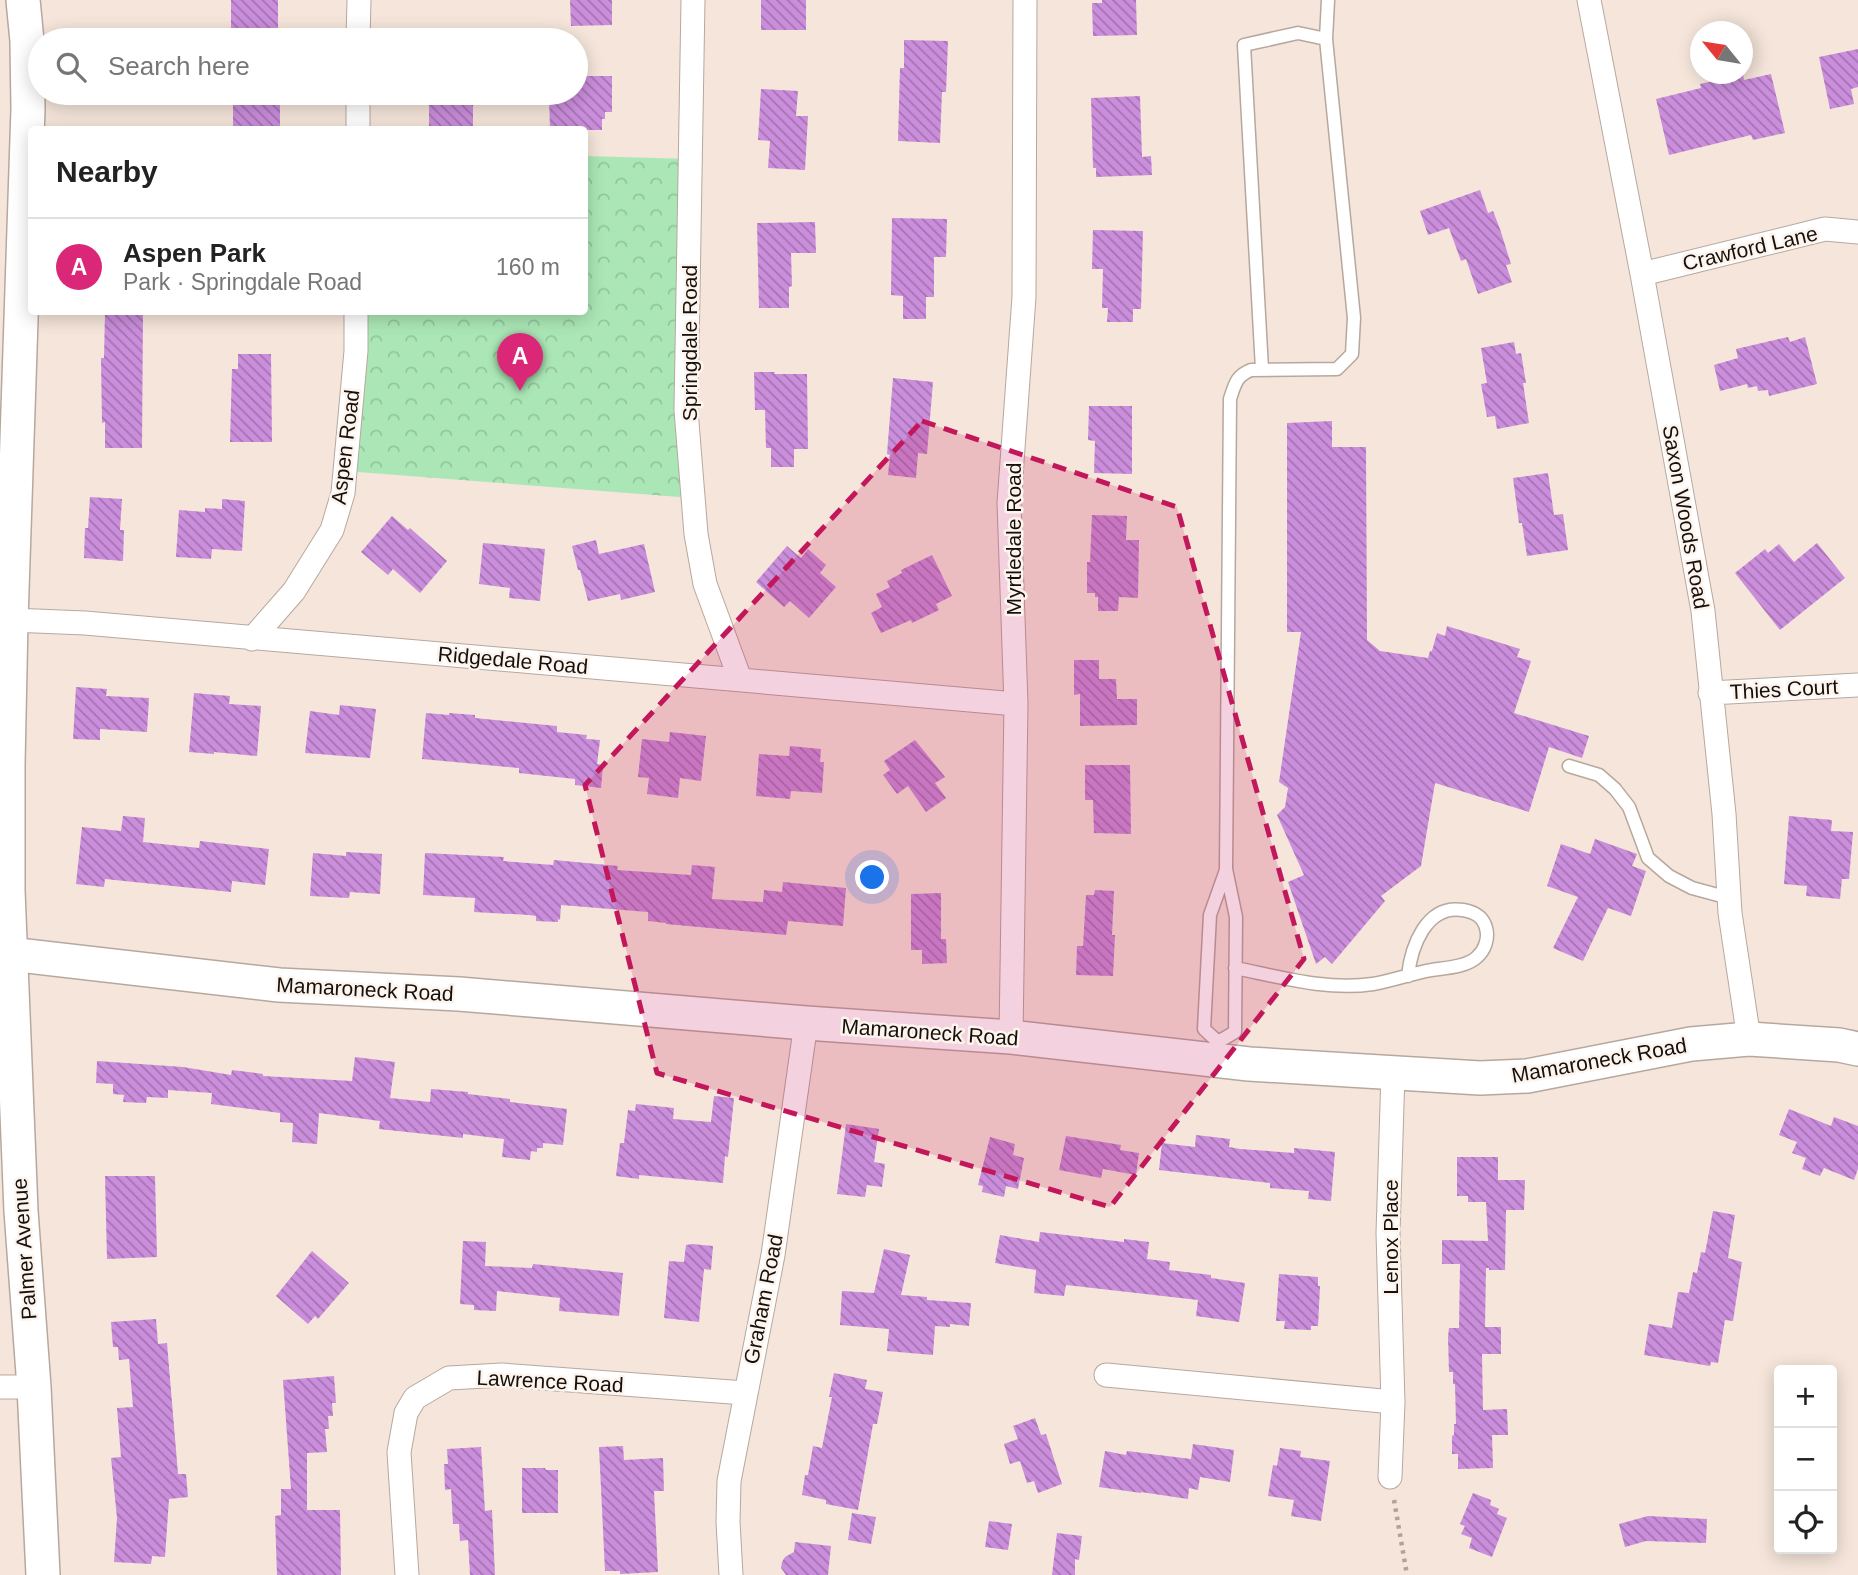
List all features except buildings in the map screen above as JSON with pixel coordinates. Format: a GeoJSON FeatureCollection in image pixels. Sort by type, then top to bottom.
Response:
{"type":"FeatureCollection","features":[{"type":"Feature","properties":{"kind":"street","name":"Palmer Avenue"},"geometry":{"type":"LineString","coordinates":[[23,0],[28,75]]}},
{"type":"Feature","properties":{"kind":"street"},"geometry":{"type":"LineString","coordinates":[[358,28],[359,0]]}},
{"type":"Feature","properties":{"kind":"street","name":"Springdale Road"},"geometry":{"type":"LineString","coordinates":[[693,0],[687,411],[696,534],[705,584],[740,679]]}},
{"type":"Feature","properties":{"kind":"street","name":"Myrtledale Road"},"geometry":{"type":"LineString","coordinates":[[1011,1037],[1016,704],[1009,503],[1024,297],[1025,0]]}},
{"type":"Feature","properties":{"kind":"street","name":"Saxon Woods Road"},"geometry":{"type":"LineString","coordinates":[[1589,0],[1703,611],[1724,814],[1729,898],[1749,1039]]}},
{"type":"Feature","properties":{"kind":"street","name":"Palmer Avenue"},"geometry":{"type":"LineString","coordinates":[[29,105],[11,283],[11,620],[5,954],[34,1387],[43,1575]]}},
{"type":"Feature","properties":{"kind":"street"},"geometry":{"type":"LineString","coordinates":[[358,105],[358,126]]}},
{"type":"Feature","properties":{"kind":"street","name":"Crawford Lane"},"geometry":{"type":"LineString","coordinates":[[1642,274],[1825,229],[1858,232]]}},
{"type":"Feature","properties":{"kind":"street","name":"Aspen Road"},"geometry":{"type":"LineString","coordinates":[[253,639],[294,591],[332,530],[343,493],[356,351],[356,315]]}},
{"type":"Feature","properties":{"kind":"street","name":"Ridgedale Road"},"geometry":{"type":"LineString","coordinates":[[11,620],[85,623],[1016,704]]}},
{"type":"Feature","properties":{"kind":"street","name":"Thies Court"},"geometry":{"type":"LineString","coordinates":[[1710,693],[1858,685]]}},
{"type":"Feature","properties":{"kind":"street","name":"Mamaroneck Road"},"geometry":{"type":"LineString","coordinates":[[5,954],[279,985],[459,994],[806,1023],[1218,1051],[1249,1064],[1480,1078],[1527,1076],[1691,1044],[1749,1039],[1839,1045],[1858,1049]]}},
{"type":"Feature","properties":{"kind":"street","name":"Graham Road"},"geometry":{"type":"LineString","coordinates":[[732,1575],[728,1522],[729,1482],[773,1255],[806,1023]]}},
{"type":"Feature","properties":{"kind":"street","name":"Lenox Place"},"geometry":{"type":"LineString","coordinates":[[1390,1477],[1393,1402],[1388,1233],[1393,1073]]}},
{"type":"Feature","properties":{"kind":"street","name":"Lawrence Road"},"geometry":{"type":"LineString","coordinates":[[408,1575],[399,1452],[406,1413],[415,1398],[449,1378],[502,1375],[746,1393]]}},
{"type":"Feature","properties":{"kind":"street"},"geometry":{"type":"LineString","coordinates":[[1106,1375],[1393,1402]]}},
{"type":"Feature","properties":{"kind":"street"},"geometry":{"type":"LineString","coordinates":[[0,1387],[34,1387]]}},
{"type":"Feature","properties":{"kind":"lane"},"geometry":{"type":"LineString","coordinates":[[1226,869],[1210,915],[1203,1029],[1218,1051],[1236,1032],[1236,917],[1226,869],[1230,399],[1240,374],[1262,369],[1337,369],[1352,354],[1354,318],[1326,39],[1328,0]]}},
{"type":"Feature","properties":{"kind":"lane"},"geometry":{"type":"LineString","coordinates":[[1262,369],[1244,45],[1298,33],[1326,39]]}},
{"type":"Feature","properties":{"kind":"lane"},"geometry":{"type":"LineString","coordinates":[[1569,766],[1599,775],[1615,789],[1629,807],[1648,858],[1669,876],[1692,888],[1729,898]]}},
{"type":"Feature","properties":{"kind":"lane"},"geometry":{"type":"LineString","coordinates":[[1235,968],[1325,986],[1372,984],[1457,966],[1476,958],[1485,945],[1487,931],[1483,919],[1472,912],[1455,909],[1441,912],[1418,936],[1408,975]]}},
{"type":"Feature","properties":{"kind":"path"},"geometry":{"type":"LineString","coordinates":[[1390,1477],[1407,1575]]}},
{"type":"Feature","properties":{"kind":"highlighted area"},"geometry":{"type":"Polygon","coordinates":[[[922,421],[1177,507],[1304,959],[1110,1207],[657,1073],[585,785],[922,421]]]}},
{"type":"Feature","properties":{"kind":"green space"},"geometry":{"type":"Polygon","coordinates":[[[588,156],[690,159],[693,498],[345,471],[351,315],[588,315],[588,156]]]}},
{"type":"Feature","properties":{"kind":"place","name":"Aspen Park"},"geometry":{"type":"Point","coordinates":[520,391]}}]}
